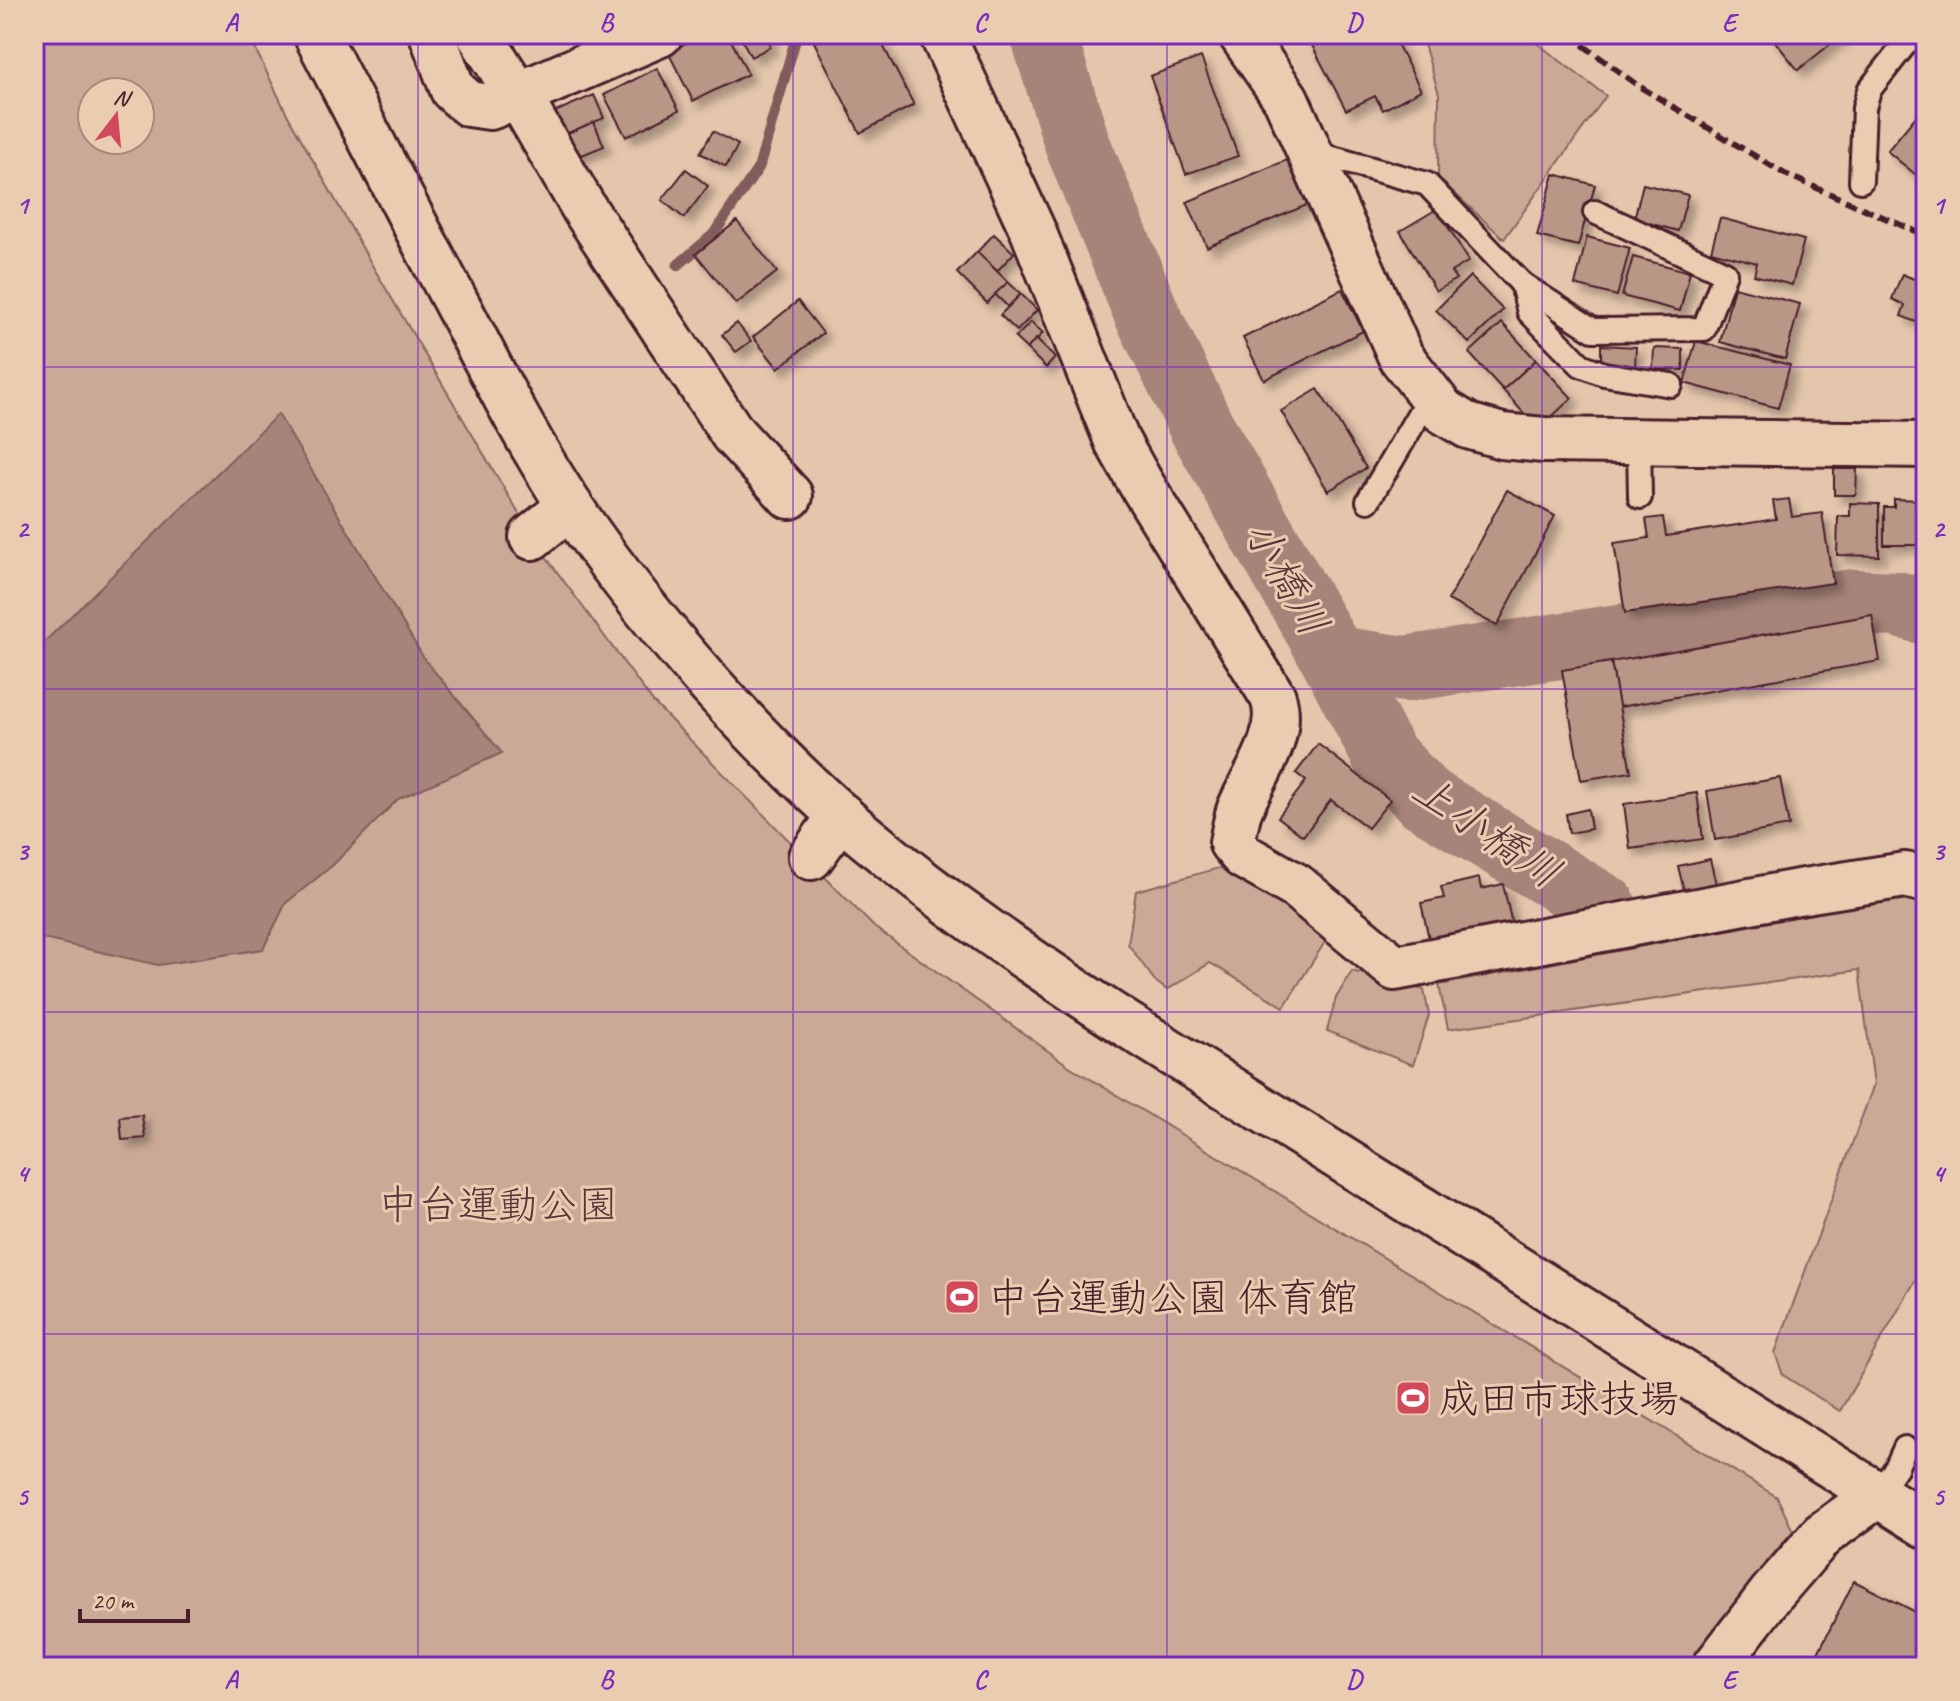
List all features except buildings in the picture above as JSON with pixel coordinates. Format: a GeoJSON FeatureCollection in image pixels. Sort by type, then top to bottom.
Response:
{"type":"FeatureCollection","features":[{"type":"Feature","properties":{"kind":"street"},"geometry":{"type":"LineString","coordinates":[[316,34],[510,406],[570,506],[637,595],[715,689],[841,815],[940,897],[1115,1017],[1926,1525]]}},
{"type":"Feature","properties":{"kind":"street"},"geometry":{"type":"LineString","coordinates":[[432,34],[453,90],[469,104],[490,107],[660,34]]}},
{"type":"Feature","properties":{"kind":"street"},"geometry":{"type":"LineString","coordinates":[[479,34],[585,210],[733,434],[790,496]]}},
{"type":"Feature","properties":{"kind":"street"},"geometry":{"type":"LineString","coordinates":[[942,34],[1033,231],[1117,441],[1273,697],[1277,710],[1276,724],[1239,813],[1232,843],[1243,856],[1296,886],[1395,968],[1798,892],[1905,875],[1926,880]]}},
{"type":"Feature","properties":{"kind":"street"},"geometry":{"type":"LineString","coordinates":[[1241,34],[1286,99],[1401,357],[1443,411],[1468,426],[1502,436],[1544,440],[1926,445]]}},
{"type":"Feature","properties":{"kind":"street"},"geometry":{"type":"LineString","coordinates":[[532,537],[570,506]]}},
{"type":"Feature","properties":{"kind":"street"},"geometry":{"type":"LineString","coordinates":[[811,857],[841,815]]}},
{"type":"Feature","properties":{"kind":"street"},"geometry":{"type":"LineString","coordinates":[[1715,1667],[1771,1594],[1822,1535],[1877,1495]]}},
{"type":"Feature","properties":{"kind":"lane"},"geometry":{"type":"LineString","coordinates":[[1861,181],[1864,108],[1869,90],[1913,34]]}},
{"type":"Feature","properties":{"kind":"lane"},"geometry":{"type":"LineString","coordinates":[[1311,152],[1427,184],[1522,284],[1593,330],[1704,329],[1725,273],[1595,212]]}},
{"type":"Feature","properties":{"kind":"lane"},"geometry":{"type":"LineString","coordinates":[[1522,284],[1529,312],[1581,365],[1604,374],[1671,385]]}},
{"type":"Feature","properties":{"kind":"lane"},"geometry":{"type":"LineString","coordinates":[[1368,501],[1430,395]]}},
{"type":"Feature","properties":{"kind":"lane"},"geometry":{"type":"LineString","coordinates":[[1639,442],[1640,497]]}},
{"type":"Feature","properties":{"kind":"lane"},"geometry":{"type":"LineString","coordinates":[[1877,1495],[1905,1448]]}},
{"type":"Feature","properties":{"kind":"green space","name":"中台運動公園"},"geometry":{"type":"Polygon","coordinates":[[[34,34],[248,34],[287,114],[372,265],[538,546],[653,702],[874,927],[1069,1066],[1777,1497],[1793,1531],[1691,1667],[34,1667],[34,34]]]}},
{"type":"Feature","properties":{"kind":"green space"},"geometry":{"type":"Polygon","coordinates":[[[1421,34],[1525,34],[1606,96],[1504,239],[1438,178],[1439,94],[1421,34]]]}},
{"type":"Feature","properties":{"kind":"green space"},"geometry":{"type":"Polygon","coordinates":[[[1226,866],[1330,934],[1284,1007],[1210,963],[1167,990],[1155,981],[1128,944],[1136,891],[1226,866]]]}},
{"type":"Feature","properties":{"kind":"green space"},"geometry":{"type":"Polygon","coordinates":[[[1901,897],[1926,898],[1926,1262],[1840,1411],[1783,1375],[1775,1353],[1874,1084],[1859,970],[1448,1029],[1439,985],[1901,897]]]}},
{"type":"Feature","properties":{"kind":"green space"},"geometry":{"type":"Polygon","coordinates":[[[1352,971],[1424,990],[1429,1015],[1413,1065],[1327,1031],[1336,998],[1352,971]]]}},
{"type":"Feature","properties":{"kind":"shaded area"},"geometry":{"type":"Polygon","coordinates":[[[278,414],[425,660],[502,753],[398,799],[333,865],[286,903],[263,949],[158,965],[34,937],[34,652],[278,414]]]}},
{"type":"Feature","properties":{"kind":"waterway"},"geometry":{"type":"LineString","coordinates":[[678,265],[713,235],[759,167],[797,34]]}},
{"type":"Feature","properties":{"kind":"waterway","name":"小橋川"},"geometry":{"type":"LineString","coordinates":[[1043,34],[1078,146],[1146,312],[1202,428],[1334,659],[1384,755],[1423,797],[1604,907]]}},
{"type":"Feature","properties":{"kind":"waterway","name":"小橋川"},"geometry":{"type":"LineString","coordinates":[[1334,659],[1405,669],[1854,602],[1896,604],[1926,612]]}},
{"type":"Feature","properties":{"kind":"railway"},"geometry":{"type":"LineString","coordinates":[[1568,34],[1637,85],[1785,174],[1926,236]]}},
{"type":"Feature","properties":{"kind":"place","name":"中台運動公園 体育館"},"geometry":{"type":"Point","coordinates":[962,1297]}},
{"type":"Feature","properties":{"kind":"place","name":"成田市球技場"},"geometry":{"type":"Point","coordinates":[1413,1398]}},
{"type":"Feature","properties":{"kind":"water label","name":"上小橋川"},"geometry":{"type":"Point","coordinates":[1487,830]}}]}
